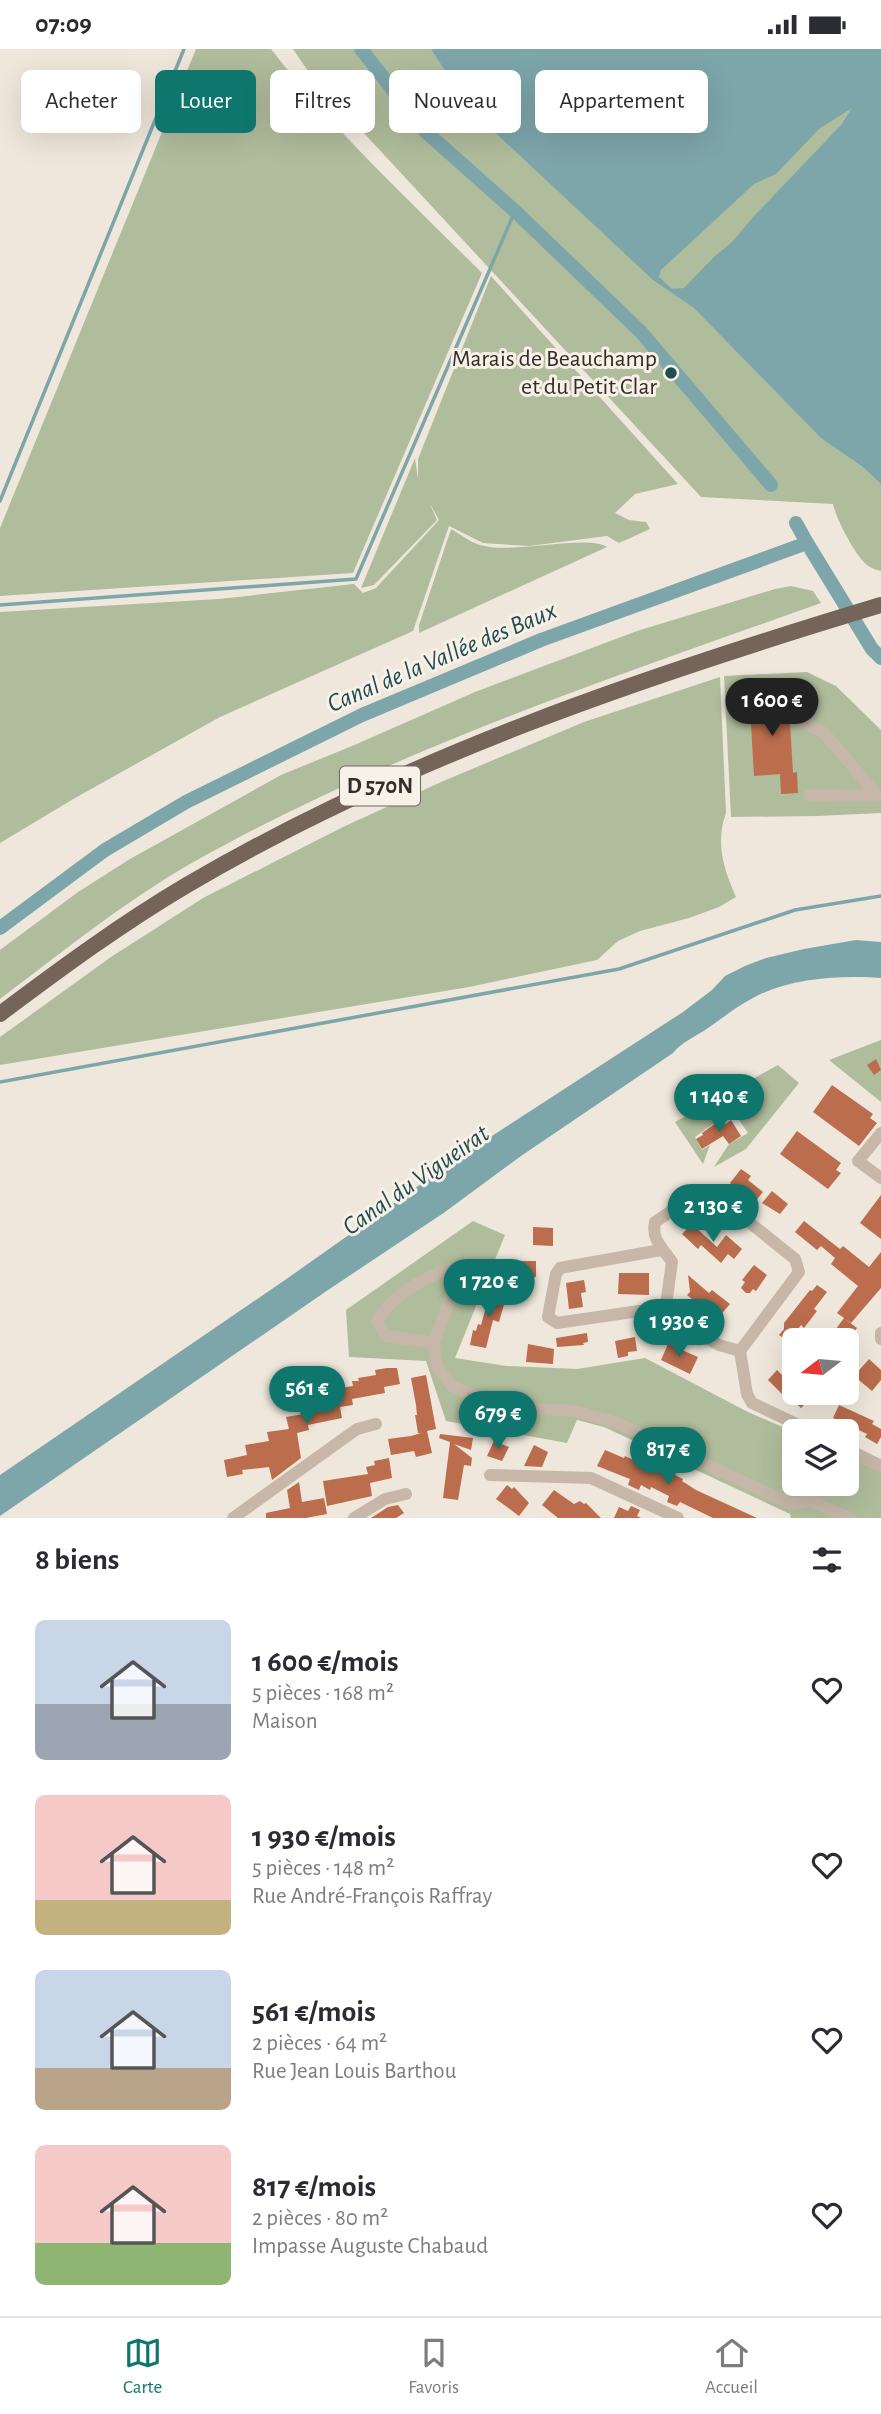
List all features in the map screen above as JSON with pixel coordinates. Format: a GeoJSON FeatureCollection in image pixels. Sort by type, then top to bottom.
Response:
{"type":"FeatureCollection","features":[{"type":"Feature","properties":{"kind":"main road","name":"D 570N"},"geometry":{"type":"LineString","coordinates":[[0,1014],[70,961],[186,885],[261,843],[352,799],[493,737],[620,688],[881,605]]}},
{"type":"Feature","properties":{"kind":"street"},"geometry":{"type":"LineString","coordinates":[[789,713],[824,733],[879,795]]}},
{"type":"Feature","properties":{"kind":"street"},"geometry":{"type":"LineString","coordinates":[[810,795],[879,795]]}},
{"type":"Feature","properties":{"kind":"street"},"geometry":{"type":"LineString","coordinates":[[881,1133],[858,1161],[881,1178]]}},
{"type":"Feature","properties":{"kind":"street"},"geometry":{"type":"LineString","coordinates":[[670,1317],[666,1305],[672,1262],[653,1232],[655,1223],[703,1189],[795,1259],[799,1272],[740,1351],[747,1394],[752,1403],[786,1419]]}},
{"type":"Feature","properties":{"kind":"street"},"geometry":{"type":"LineString","coordinates":[[662,1250],[560,1268],[556,1274],[548,1317],[557,1323],[639,1311],[670,1317],[719,1345],[740,1351]]}},
{"type":"Feature","properties":{"kind":"street"},"geometry":{"type":"LineString","coordinates":[[434,1343],[386,1336],[377,1321],[387,1305],[426,1277],[451,1268],[455,1285],[434,1343],[437,1367],[452,1386],[481,1398],[522,1408],[575,1411],[617,1423],[791,1504],[810,1501],[850,1518]]}},
{"type":"Feature","properties":{"kind":"street"},"geometry":{"type":"LineString","coordinates":[[881,1333],[881,1339]]}},
{"type":"Feature","properties":{"kind":"street"},"geometry":{"type":"LineString","coordinates":[[233,1518],[357,1429],[376,1424]]}},
{"type":"Feature","properties":{"kind":"street"},"geometry":{"type":"LineString","coordinates":[[859,1455],[881,1466]]}},
{"type":"Feature","properties":{"kind":"street"},"geometry":{"type":"LineString","coordinates":[[490,1475],[592,1478],[678,1518]]}},
{"type":"Feature","properties":{"kind":"street"},"geometry":{"type":"LineString","coordinates":[[354,1518],[385,1499],[406,1493]]}},
{"type":"Feature","properties":{"kind":"green space"},"geometry":{"type":"Polygon","coordinates":[[[196,49],[271,49],[288,70],[270,70],[270,133],[342,133],[482,273],[353,573],[0,596],[0,528],[162,133],[256,133],[256,70],[187,70],[196,49]]]}},
{"type":"Feature","properties":{"kind":"green space"},"geometry":{"type":"Polygon","coordinates":[[[293,49],[881,49],[881,571],[865,563],[853,548],[833,504],[701,497],[364,133],[375,133],[375,70],[307,70],[293,49]]]}},
{"type":"Feature","properties":{"kind":"green space"},"geometry":{"type":"Polygon","coordinates":[[[491,276],[678,484],[635,494],[615,513],[629,520],[646,522],[650,529],[619,543],[607,536],[529,546],[483,543],[449,526],[413,631],[220,717],[0,843],[0,612],[219,599],[354,584],[363,593],[376,588],[439,520],[430,504],[437,520],[374,585],[361,588],[415,458],[418,479],[418,459],[491,276]]]}},
{"type":"Feature","properties":{"kind":"green space"},"geometry":{"type":"Polygon","coordinates":[[[451,529],[476,544],[494,547],[583,543],[607,547],[419,633],[419,625],[451,529]]]}},
{"type":"Feature","properties":{"kind":"green space"},"geometry":{"type":"Polygon","coordinates":[[[791,586],[813,591],[821,603],[500,720],[421,752],[265,824],[190,864],[141,895],[0,999],[0,950],[78,892],[130,859],[281,775],[475,692],[637,631],[791,586]]]}},
{"type":"Feature","properties":{"kind":"green space"},"geometry":{"type":"Polygon","coordinates":[[[807,672],[836,686],[881,730],[881,813],[731,817],[724,676],[807,672]]]}},
{"type":"Feature","properties":{"kind":"green space"},"geometry":{"type":"Polygon","coordinates":[[[720,677],[726,813],[721,846],[736,897],[719,907],[640,931],[618,941],[597,960],[469,987],[0,1065],[0,1037],[111,957],[203,898],[343,827],[441,782],[584,722],[720,677]]]}},
{"type":"Feature","properties":{"kind":"green space"},"geometry":{"type":"Polygon","coordinates":[[[881,1040],[881,1102],[829,1060],[881,1040]]]}},
{"type":"Feature","properties":{"kind":"green space"},"geometry":{"type":"Polygon","coordinates":[[[778,1065],[799,1083],[746,1149],[714,1167],[729,1144],[748,1133],[732,1110],[695,1137],[702,1150],[710,1145],[703,1164],[675,1122],[778,1065]]]}},
{"type":"Feature","properties":{"kind":"green space"},"geometry":{"type":"Polygon","coordinates":[[[473,1221],[505,1235],[455,1358],[506,1366],[577,1369],[645,1358],[782,1427],[782,1496],[859,1496],[859,1462],[881,1472],[881,1518],[791,1518],[790,1514],[604,1427],[577,1420],[567,1443],[446,1421],[426,1361],[349,1357],[346,1310],[473,1221]]]}},
{"type":"Feature","properties":{"kind":"water"},"geometry":{"type":"Polygon","coordinates":[[[431,49],[881,49],[881,484],[863,467],[821,438],[694,308],[653,280],[496,133],[521,133],[521,70],[445,70],[431,49]],[[852,108],[819,129],[776,174],[754,184],[661,270],[659,277],[672,289],[684,288],[733,241],[841,125],[852,108]]]}},
{"type":"Feature","properties":{"kind":"water"},"geometry":{"type":"Polygon","coordinates":[[[856,940],[881,942],[881,978],[849,977],[799,982],[767,991],[741,1005],[521,1156],[445,1212],[0,1516],[0,1475],[455,1160],[683,1012],[712,990],[725,976],[766,958],[856,940]]]}},
{"type":"Feature","properties":{"kind":"building"},"geometry":{"type":"Polygon","coordinates":[[[787,688],[788,704],[782,708],[780,714],[790,723],[793,773],[797,772],[798,793],[781,794],[780,774],[754,776],[749,690],[787,688]]]}},
{"type":"Feature","properties":{"kind":"building"},"geometry":{"type":"Polygon","coordinates":[[[876,1059],[881,1070],[874,1075],[867,1065],[876,1059]]]}},
{"type":"Feature","properties":{"kind":"building"},"geometry":{"type":"Polygon","coordinates":[[[832,1085],[873,1114],[870,1118],[877,1123],[859,1146],[813,1112],[832,1085]]]}},
{"type":"Feature","properties":{"kind":"building"},"geometry":{"type":"Polygon","coordinates":[[[720,1120],[724,1125],[731,1120],[741,1136],[729,1144],[723,1136],[702,1149],[696,1139],[720,1120]]]}},
{"type":"Feature","properties":{"kind":"building"},"geometry":{"type":"Polygon","coordinates":[[[797,1131],[841,1163],[836,1170],[841,1173],[828,1189],[780,1154],[797,1131]]]}},
{"type":"Feature","properties":{"kind":"building"},"geometry":{"type":"Polygon","coordinates":[[[741,1169],[751,1176],[748,1180],[763,1192],[754,1203],[730,1183],[741,1169]]]}},
{"type":"Feature","properties":{"kind":"building"},"geometry":{"type":"Polygon","coordinates":[[[772,1191],[788,1204],[780,1214],[762,1203],[772,1191]]]}},
{"type":"Feature","properties":{"kind":"building"},"geometry":{"type":"Polygon","coordinates":[[[881,1195],[881,1239],[860,1223],[881,1195]]]}},
{"type":"Feature","properties":{"kind":"building"},"geometry":{"type":"Polygon","coordinates":[[[804,1221],[840,1249],[843,1246],[869,1267],[881,1252],[881,1288],[851,1323],[845,1319],[857,1328],[837,1328],[844,1318],[837,1313],[858,1286],[831,1264],[835,1258],[821,1246],[817,1250],[795,1232],[804,1221]]]}},
{"type":"Feature","properties":{"kind":"building"},"geometry":{"type":"Polygon","coordinates":[[[692,1224],[717,1247],[726,1235],[742,1249],[734,1259],[728,1254],[721,1263],[701,1245],[698,1249],[682,1234],[692,1224]]]}},
{"type":"Feature","properties":{"kind":"building"},"geometry":{"type":"Polygon","coordinates":[[[533,1227],[553,1228],[553,1246],[533,1245],[533,1227]]]}},
{"type":"Feature","properties":{"kind":"building"},"geometry":{"type":"Polygon","coordinates":[[[508,1261],[536,1261],[536,1277],[508,1277],[508,1261]]]}},
{"type":"Feature","properties":{"kind":"building"},"geometry":{"type":"Polygon","coordinates":[[[754,1265],[767,1275],[756,1291],[753,1289],[746,1293],[741,1288],[745,1282],[742,1280],[754,1265]]]}},
{"type":"Feature","properties":{"kind":"building"},"geometry":{"type":"Polygon","coordinates":[[[619,1273],[649,1273],[649,1295],[618,1294],[619,1273]]]}},
{"type":"Feature","properties":{"kind":"building"},"geometry":{"type":"Polygon","coordinates":[[[688,1275],[709,1293],[712,1290],[730,1304],[717,1319],[687,1295],[690,1292],[688,1275]]]}},
{"type":"Feature","properties":{"kind":"building"},"geometry":{"type":"Polygon","coordinates":[[[584,1280],[586,1292],[581,1293],[583,1307],[569,1309],[566,1283],[584,1280]]]}},
{"type":"Feature","properties":{"kind":"building"},"geometry":{"type":"Polygon","coordinates":[[[817,1285],[827,1292],[814,1309],[817,1311],[804,1328],[801,1325],[799,1328],[784,1328],[784,1323],[810,1290],[817,1285]]]}},
{"type":"Feature","properties":{"kind":"building"},"geometry":{"type":"Polygon","coordinates":[[[491,1290],[507,1294],[499,1322],[493,1320],[486,1348],[470,1345],[473,1330],[476,1331],[478,1324],[481,1325],[491,1290]]]}},
{"type":"Feature","properties":{"kind":"building"},"geometry":{"type":"Polygon","coordinates":[[[587,1333],[588,1342],[583,1343],[584,1345],[557,1347],[556,1338],[587,1333]]]}},
{"type":"Feature","properties":{"kind":"building"},"geometry":{"type":"Polygon","coordinates":[[[635,1337],[637,1351],[628,1352],[628,1356],[618,1358],[615,1341],[635,1337]]]}},
{"type":"Feature","properties":{"kind":"building"},"geometry":{"type":"Polygon","coordinates":[[[528,1344],[554,1349],[553,1364],[526,1362],[528,1344]]]}},
{"type":"Feature","properties":{"kind":"building"},"geometry":{"type":"Polygon","coordinates":[[[668,1344],[698,1357],[690,1374],[661,1360],[668,1344]]]}},
{"type":"Feature","properties":{"kind":"building"},"geometry":{"type":"Polygon","coordinates":[[[869,1359],[881,1370],[881,1380],[872,1391],[859,1380],[859,1370],[869,1359]]]}},
{"type":"Feature","properties":{"kind":"building"},"geometry":{"type":"Polygon","coordinates":[[[397,1368],[400,1384],[384,1387],[385,1393],[352,1399],[353,1405],[340,1407],[342,1418],[308,1425],[309,1430],[297,1433],[301,1458],[272,1480],[269,1467],[242,1470],[243,1474],[227,1477],[224,1460],[247,1455],[245,1445],[269,1441],[267,1432],[289,1429],[286,1417],[309,1413],[307,1405],[330,1398],[329,1390],[353,1386],[352,1381],[376,1375],[375,1370],[397,1368]]]}},
{"type":"Feature","properties":{"kind":"building"},"geometry":{"type":"Polygon","coordinates":[[[777,1370],[782,1375],[782,1394],[768,1380],[777,1370]]]}},
{"type":"Feature","properties":{"kind":"building"},"geometry":{"type":"Polygon","coordinates":[[[426,1375],[436,1429],[427,1431],[432,1453],[416,1457],[414,1451],[391,1455],[388,1439],[421,1433],[418,1433],[411,1378],[426,1375]]]}},
{"type":"Feature","properties":{"kind":"building"},"geometry":{"type":"Polygon","coordinates":[[[839,1405],[874,1421],[872,1424],[881,1429],[881,1437],[877,1444],[865,1437],[867,1434],[859,1430],[859,1419],[833,1418],[839,1405]]]}},
{"type":"Feature","properties":{"kind":"building"},"geometry":{"type":"Polygon","coordinates":[[[440,1434],[473,1438],[471,1450],[454,1444],[472,1458],[471,1466],[464,1465],[458,1500],[443,1498],[450,1442],[439,1438],[440,1434]]]}},
{"type":"Feature","properties":{"kind":"building"},"geometry":{"type":"Polygon","coordinates":[[[494,1441],[509,1447],[502,1461],[487,1456],[494,1441]]]}},
{"type":"Feature","properties":{"kind":"building"},"geometry":{"type":"Polygon","coordinates":[[[534,1445],[548,1452],[542,1467],[524,1466],[534,1445]]]}},
{"type":"Feature","properties":{"kind":"building"},"geometry":{"type":"Polygon","coordinates":[[[605,1450],[624,1458],[625,1456],[662,1474],[667,1475],[669,1472],[696,1490],[757,1518],[713,1518],[680,1502],[677,1506],[667,1502],[669,1496],[651,1487],[650,1490],[641,1485],[639,1490],[628,1485],[630,1479],[597,1466],[605,1450]]]}},
{"type":"Feature","properties":{"kind":"building"},"geometry":{"type":"Polygon","coordinates":[[[389,1458],[392,1478],[370,1483],[372,1496],[327,1506],[323,1481],[368,1474],[366,1467],[375,1465],[374,1461],[389,1458]]]}},
{"type":"Feature","properties":{"kind":"building"},"geometry":{"type":"Polygon","coordinates":[[[299,1482],[302,1502],[324,1498],[327,1514],[306,1518],[266,1518],[266,1513],[290,1508],[287,1490],[299,1482]]]}},
{"type":"Feature","properties":{"kind":"building"},"geometry":{"type":"Polygon","coordinates":[[[507,1485],[512,1489],[514,1487],[529,1503],[519,1516],[496,1499],[507,1485]]]}},
{"type":"Feature","properties":{"kind":"building"},"geometry":{"type":"Polygon","coordinates":[[[554,1490],[574,1504],[580,1501],[586,1503],[601,1518],[558,1518],[542,1505],[554,1490]]]}},
{"type":"Feature","properties":{"kind":"building"},"geometry":{"type":"Polygon","coordinates":[[[398,1505],[404,1513],[396,1518],[371,1518],[388,1507],[398,1505]]]}},
{"type":"Feature","properties":{"kind":"building"},"geometry":{"type":"Polygon","coordinates":[[[631,1506],[640,1510],[637,1516],[641,1518],[614,1518],[619,1507],[628,1511],[631,1506]]]}},
{"type":"Feature","properties":{"kind":"waterway"},"geometry":{"type":"LineString","coordinates":[[0,501],[184,49]]}},
{"type":"Feature","properties":{"kind":"waterway"},"geometry":{"type":"LineString","coordinates":[[361,49],[426,132],[515,211],[641,332],[771,485]]}},
{"type":"Feature","properties":{"kind":"waterway"},"geometry":{"type":"LineString","coordinates":[[0,605],[356,579],[515,211]]}},
{"type":"Feature","properties":{"kind":"waterway"},"geometry":{"type":"LineString","coordinates":[[796,523],[807,543]]}},
{"type":"Feature","properties":{"kind":"waterway","name":"Canal de la Vallée des Baux"},"geometry":{"type":"LineString","coordinates":[[0,928],[105,850],[186,802],[362,715],[541,640],[807,543],[872,649],[881,658]]}},
{"type":"Feature","properties":{"kind":"waterway"},"geometry":{"type":"LineString","coordinates":[[0,1082],[619,969],[795,910],[881,896]]}},
{"type":"Feature","properties":{"kind":"place","name":"Marais de Beauchamp et du Petit Clar"},"geometry":{"type":"Point","coordinates":[671,373]}},
{"type":"Feature","properties":{"kind":"water label","name":"Canal du Vigueirat"},"geometry":{"type":"Point","coordinates":[416,1180]}}]}
